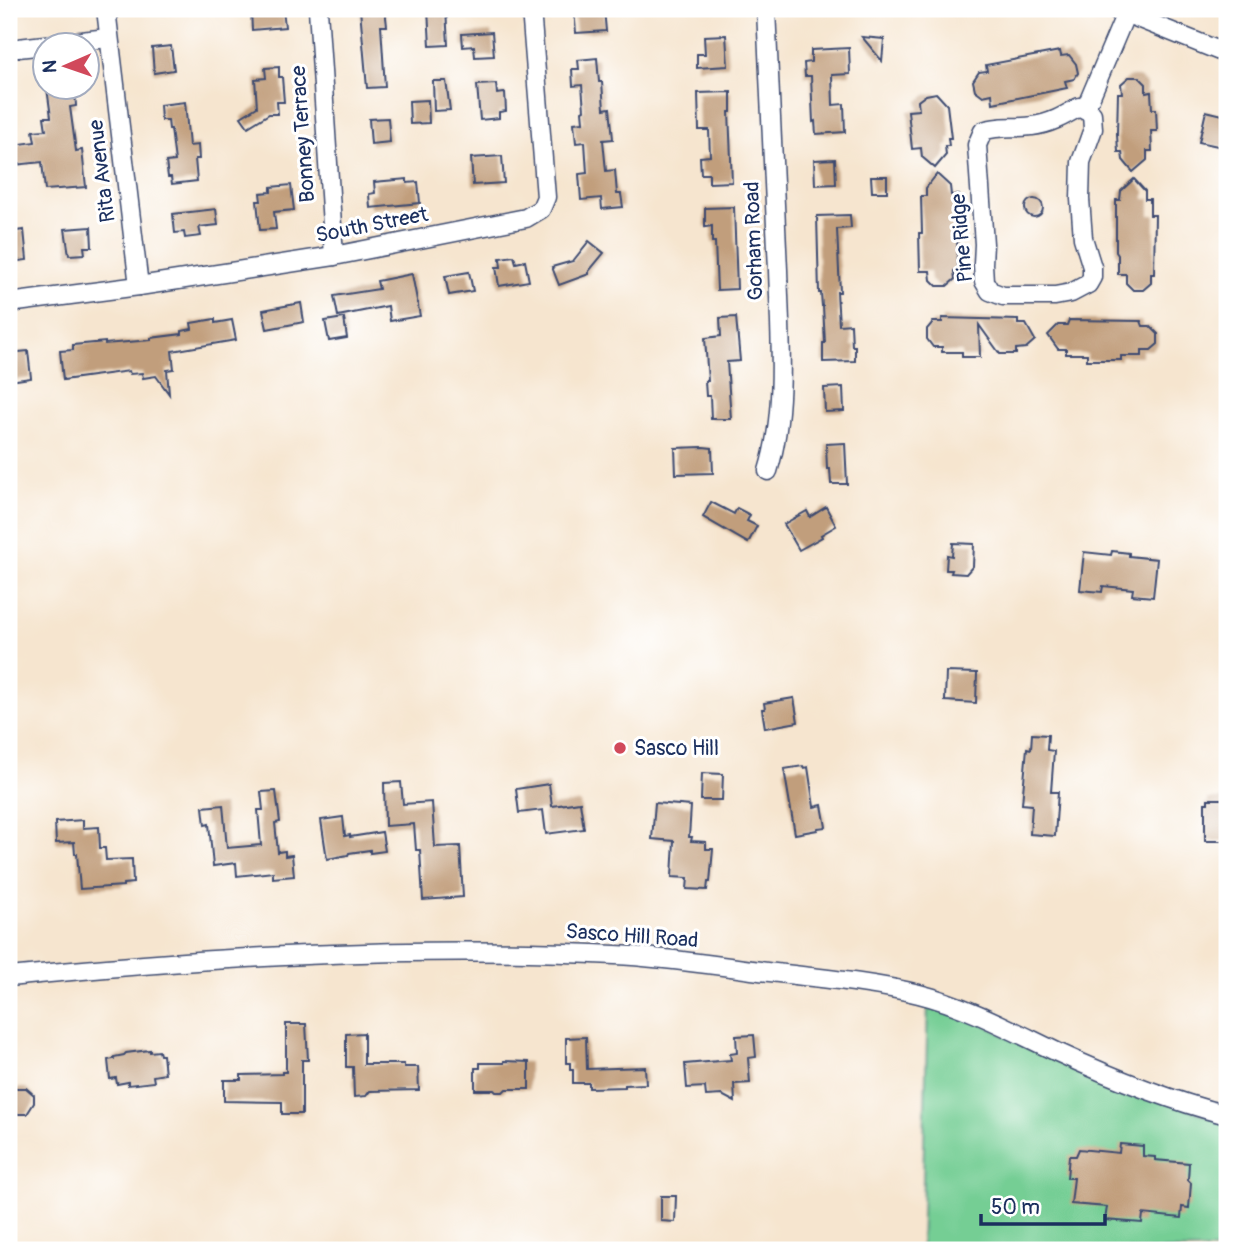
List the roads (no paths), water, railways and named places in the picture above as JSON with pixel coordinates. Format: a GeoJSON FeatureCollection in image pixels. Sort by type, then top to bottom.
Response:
{"type":"FeatureCollection","features":[{"type":"Feature","properties":{"kind":"street","name":"Rita Avenue"},"geometry":{"type":"LineString","coordinates":[[106,9],[139,286]]}},
{"type":"Feature","properties":{"kind":"street","name":"Bonney Terrace"},"geometry":{"type":"LineString","coordinates":[[318,9],[334,256]]}},
{"type":"Feature","properties":{"kind":"street","name":"South Street"},"geometry":{"type":"LineString","coordinates":[[9,303],[334,256],[526,218],[541,209],[546,197],[531,9]]}},
{"type":"Feature","properties":{"kind":"street","name":"Gorham Road"},"geometry":{"type":"LineString","coordinates":[[766,9],[781,348],[779,413],[775,448],[768,471]]}},
{"type":"Feature","properties":{"kind":"street"},"geometry":{"type":"LineString","coordinates":[[1085,110],[1120,11],[1227,54]]}},
{"type":"Feature","properties":{"kind":"street"},"geometry":{"type":"LineString","coordinates":[[9,49],[108,38]]}},
{"type":"Feature","properties":{"kind":"street","name":"Pine Ridge"},"geometry":{"type":"LineString","coordinates":[[1079,107],[1085,110],[1092,114],[1093,129],[1081,162],[1080,199],[1083,238],[1092,267],[1092,277],[1088,284],[1071,293],[1055,296],[1003,296],[990,291],[984,281],[983,264],[978,145],[983,131],[995,127],[1034,126],[1058,119],[1079,107]]}},
{"type":"Feature","properties":{"kind":"street","name":"Sasco Hill Road"},"geometry":{"type":"LineString","coordinates":[[9,977],[237,958],[372,952],[617,955],[702,963],[890,988],[921,995],[992,1021],[1126,1083],[1184,1104],[1227,1115]]}},
{"type":"Feature","properties":{"kind":"place","name":"Sasco Hill"},"geometry":{"type":"Point","coordinates":[620,748]}}]}
